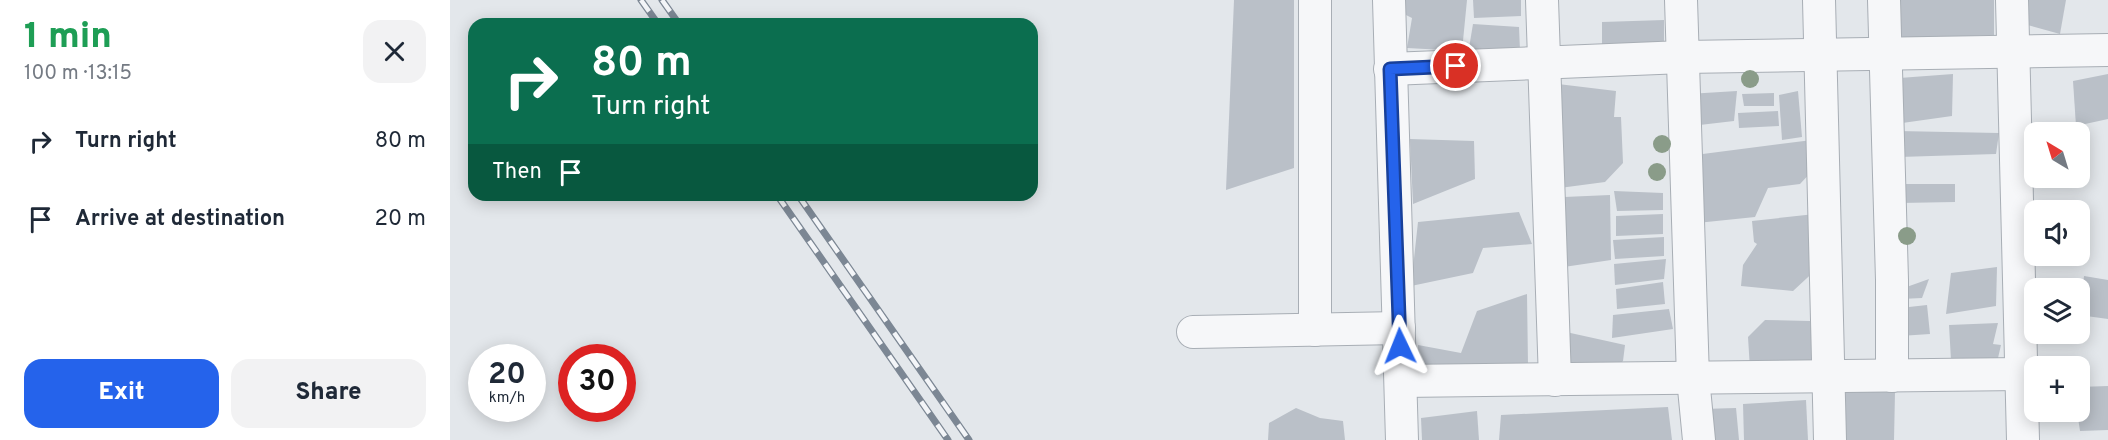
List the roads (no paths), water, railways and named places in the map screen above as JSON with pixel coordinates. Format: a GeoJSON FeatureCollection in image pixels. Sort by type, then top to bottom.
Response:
{"type":"FeatureCollection","features":[{"type":"Feature","properties":{"kind":"street"},"geometry":{"type":"LineString","coordinates":[[1315,0],[1315,330]]}},
{"type":"Feature","properties":{"kind":"street"},"geometry":{"type":"LineString","coordinates":[[1389,0],[1402,440]]}},
{"type":"Feature","properties":{"kind":"street"},"geometry":{"type":"LineString","coordinates":[[1542,0],[1555,380]]}},
{"type":"Feature","properties":{"kind":"street"},"geometry":{"type":"LineString","coordinates":[[1681,0],[1693,378],[1699,440]]}},
{"type":"Feature","properties":{"kind":"street"},"geometry":{"type":"LineString","coordinates":[[1818,0],[1830,440]]}},
{"type":"Feature","properties":{"kind":"street"},"geometry":{"type":"LineString","coordinates":[[1884,0],[1892,280],[1892,376]]}},
{"type":"Feature","properties":{"kind":"street"},"geometry":{"type":"LineString","coordinates":[[2012,0],[2023,440]]}},
{"type":"Feature","properties":{"kind":"street"},"geometry":{"type":"LineString","coordinates":[[1390,69],[1683,57],[2108,50]]}},
{"type":"Feature","properties":{"kind":"street"},"geometry":{"type":"LineString","coordinates":[[1193,332],[1399,328]]}},
{"type":"Feature","properties":{"kind":"street"},"geometry":{"type":"LineString","coordinates":[[1401,381],[2021,374]]}},
{"type":"Feature","properties":{"kind":"railway"},"geometry":{"type":"LineString","coordinates":[[641,0],[654,18]]}},
{"type":"Feature","properties":{"kind":"railway"},"geometry":{"type":"LineString","coordinates":[[662,0],[675,18]]}},
{"type":"Feature","properties":{"kind":"railway"},"geometry":{"type":"LineString","coordinates":[[781,201],[948,440]]}},
{"type":"Feature","properties":{"kind":"railway"},"geometry":{"type":"LineString","coordinates":[[802,201],[969,440]]}}]}
